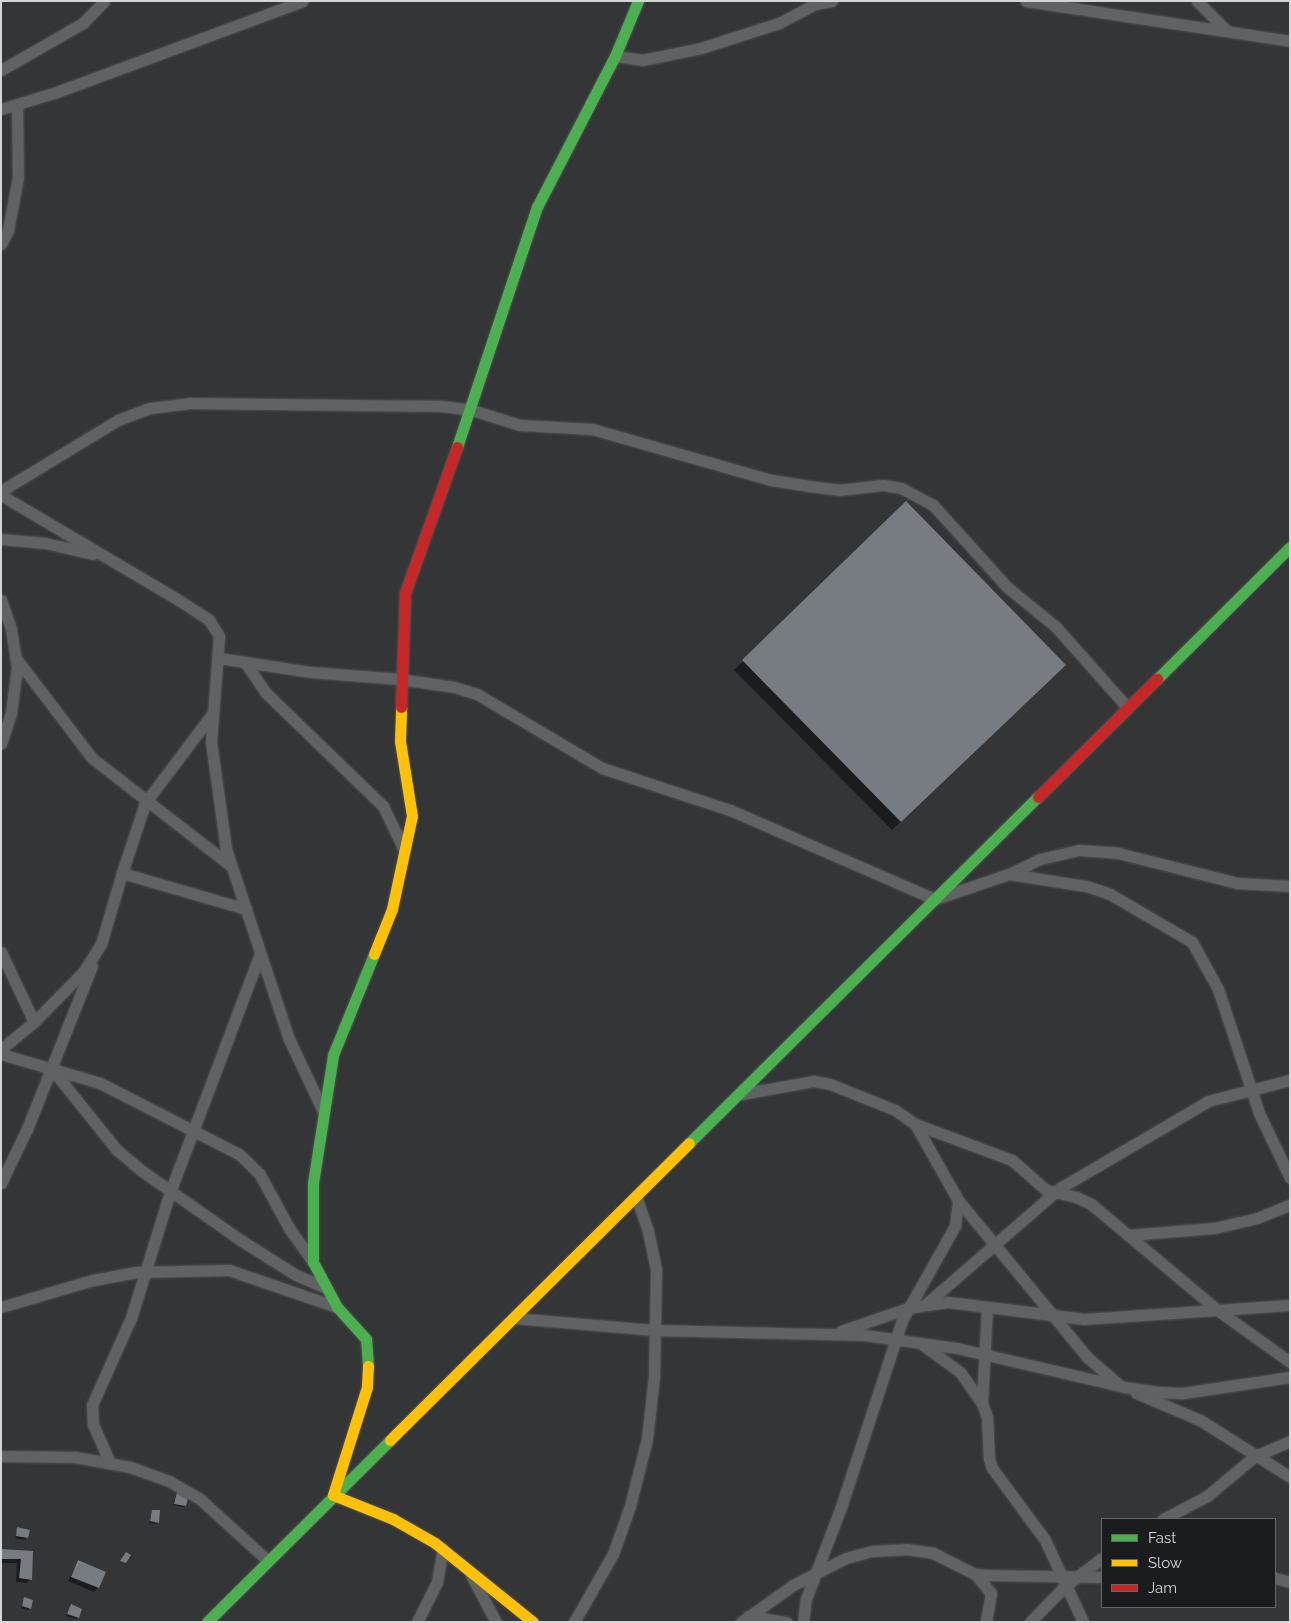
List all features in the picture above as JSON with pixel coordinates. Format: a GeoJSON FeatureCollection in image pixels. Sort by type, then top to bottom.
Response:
{"type":"FeatureCollection","features":[{"type":"Feature","properties":{"kind":"main road"},"geometry":{"type":"LineString","coordinates":[[333,1495],[370,1368],[366,1339],[337,1308],[312,1262],[313,1183],[333,1055],[392,909],[411,809],[400,740],[400,679],[405,593],[472,410],[537,207],[615,56],[638,1]]}},
{"type":"Feature","properties":{"kind":"main road"},"geometry":{"type":"LineString","coordinates":[[207,1622],[267,1560],[1290,547]]}},
{"type":"Feature","properties":{"kind":"main road"},"geometry":{"type":"LineString","coordinates":[[333,1495],[393,1519],[443,1549],[470,1574],[533,1622]]}},
{"type":"Feature","properties":{"kind":"street"},"geometry":{"type":"LineString","coordinates":[[1,70],[83,24],[104,1]]}},
{"type":"Feature","properties":{"kind":"street"},"geometry":{"type":"LineString","coordinates":[[1,109],[17,105],[303,1]]}},
{"type":"Feature","properties":{"kind":"street"},"geometry":{"type":"LineString","coordinates":[[615,56],[642,60],[701,48],[779,23],[815,4],[832,1]]}},
{"type":"Feature","properties":{"kind":"street"},"geometry":{"type":"LineString","coordinates":[[1026,1],[1290,41]]}},
{"type":"Feature","properties":{"kind":"street"},"geometry":{"type":"LineString","coordinates":[[1197,1],[1226,30]]}},
{"type":"Feature","properties":{"kind":"street"},"geometry":{"type":"LineString","coordinates":[[1,244],[8,230],[18,177],[17,105]]}},
{"type":"Feature","properties":{"kind":"street"},"geometry":{"type":"LineString","coordinates":[[1,490],[118,420],[150,408],[188,403],[442,406],[472,410],[520,425],[592,429],[771,480],[839,490],[883,485],[917,496],[934,505],[955,527],[977,556],[1007,587],[1056,627],[1127,707]]}},
{"type":"Feature","properties":{"kind":"street"},"geometry":{"type":"LineString","coordinates":[[1,496],[209,620],[218,636],[219,658],[211,742],[218,807],[232,867],[260,954],[290,1039],[323,1111]]}},
{"type":"Feature","properties":{"kind":"street"},"geometry":{"type":"LineString","coordinates":[[1,538],[45,543],[104,557]]}},
{"type":"Feature","properties":{"kind":"street"},"geometry":{"type":"LineString","coordinates":[[1,600],[17,667],[12,714],[1,743]]}},
{"type":"Feature","properties":{"kind":"street"},"geometry":{"type":"LineString","coordinates":[[16,657],[83,748],[232,867]]}},
{"type":"Feature","properties":{"kind":"street"},"geometry":{"type":"LineString","coordinates":[[219,658],[311,672],[400,679],[454,687],[477,694],[602,768],[730,810],[935,899],[1009,874],[1040,859],[1079,850],[1118,853],[1237,883],[1290,886]]}},
{"type":"Feature","properties":{"kind":"street"},"geometry":{"type":"LineString","coordinates":[[245,662],[265,692],[383,806],[404,850]]}},
{"type":"Feature","properties":{"kind":"street"},"geometry":{"type":"LineString","coordinates":[[1,1183],[52,1068],[101,944],[136,824],[148,800],[214,712]]}},
{"type":"Feature","properties":{"kind":"street"},"geometry":{"type":"LineString","coordinates":[[122,873],[246,909]]}},
{"type":"Feature","properties":{"kind":"street"},"geometry":{"type":"LineString","coordinates":[[1009,874],[1086,886],[1110,894],[1192,942],[1224,1002],[1250,1090],[1266,1132],[1290,1178]]}},
{"type":"Feature","properties":{"kind":"street"},"geometry":{"type":"LineString","coordinates":[[1,1049],[34,1022],[84,971],[101,944]]}},
{"type":"Feature","properties":{"kind":"street"},"geometry":{"type":"LineString","coordinates":[[1,952],[34,1022]]}},
{"type":"Feature","properties":{"kind":"street"},"geometry":{"type":"LineString","coordinates":[[110,1463],[92,1419],[92,1405],[131,1318],[143,1272],[170,1192],[260,954]]}},
{"type":"Feature","properties":{"kind":"street"},"geometry":{"type":"LineString","coordinates":[[1,1054],[100,1084],[194,1130],[251,1163],[289,1228],[312,1262]]}},
{"type":"Feature","properties":{"kind":"street"},"geometry":{"type":"LineString","coordinates":[[52,1068],[116,1150],[170,1192],[296,1275],[326,1288]]}},
{"type":"Feature","properties":{"kind":"street"},"geometry":{"type":"LineString","coordinates":[[738,1095],[813,1080],[830,1084],[895,1110],[915,1124],[1012,1160],[1035,1183],[1054,1193],[1076,1197],[1091,1204],[1216,1310],[1290,1362]]}},
{"type":"Feature","properties":{"kind":"street"},"geometry":{"type":"LineString","coordinates":[[926,1304],[954,1281],[993,1243],[1054,1193],[1208,1101],[1290,1080]]}},
{"type":"Feature","properties":{"kind":"street"},"geometry":{"type":"LineString","coordinates":[[915,1124],[958,1200],[1052,1316],[1087,1357],[1107,1376],[1124,1387],[1200,1420],[1290,1477]]}},
{"type":"Feature","properties":{"kind":"street"},"geometry":{"type":"LineString","coordinates":[[574,1622],[613,1554],[642,1467],[652,1401],[656,1330],[655,1258],[636,1196]]}},
{"type":"Feature","properties":{"kind":"street"},"geometry":{"type":"LineString","coordinates":[[803,1622],[815,1573],[841,1507],[894,1340],[908,1308],[954,1226],[958,1200]]}},
{"type":"Feature","properties":{"kind":"street"},"geometry":{"type":"LineString","coordinates":[[1128,1235],[1214,1228],[1257,1218],[1290,1205]]}},
{"type":"Feature","properties":{"kind":"street"},"geometry":{"type":"LineString","coordinates":[[1,1307],[93,1280],[143,1272],[229,1270],[337,1308]]}},
{"type":"Feature","properties":{"kind":"street"},"geometry":{"type":"LineString","coordinates":[[835,1333],[908,1308],[948,1302],[1084,1319],[1290,1305]]}},
{"type":"Feature","properties":{"kind":"street"},"geometry":{"type":"LineString","coordinates":[[982,1403],[987,1354],[987,1308]]}},
{"type":"Feature","properties":{"kind":"street"},"geometry":{"type":"LineString","coordinates":[[512,1318],[656,1330],[835,1333],[987,1354],[1124,1387],[1183,1393],[1290,1377]]}},
{"type":"Feature","properties":{"kind":"street"},"geometry":{"type":"LineString","coordinates":[[922,1344],[960,1372],[982,1403],[987,1417],[989,1459],[992,1468],[1045,1540],[1083,1622]]}},
{"type":"Feature","properties":{"kind":"street"},"geometry":{"type":"LineString","coordinates":[[1165,1518],[1207,1496],[1256,1456],[1290,1441]]}},
{"type":"Feature","properties":{"kind":"street"},"geometry":{"type":"LineString","coordinates":[[1,1456],[75,1457],[110,1463],[169,1481],[199,1498],[267,1560]]}},
{"type":"Feature","properties":{"kind":"street"},"geometry":{"type":"LineString","coordinates":[[417,1622],[437,1582],[443,1549]]}},
{"type":"Feature","properties":{"kind":"street"},"geometry":{"type":"LineString","coordinates":[[745,1619],[815,1573],[858,1554],[906,1549],[933,1553],[975,1574],[1019,1578],[1060,1575],[1101,1577]]}},
{"type":"Feature","properties":{"kind":"street"},"geometry":{"type":"LineString","coordinates":[[1030,1622],[1065,1586],[1101,1559]]}},
{"type":"Feature","properties":{"kind":"street"},"geometry":{"type":"LineString","coordinates":[[470,1574],[496,1622]]}},
{"type":"Feature","properties":{"kind":"street"},"geometry":{"type":"LineString","coordinates":[[975,1574],[991,1593],[986,1622]]}},
{"type":"Feature","properties":{"kind":"street"},"geometry":{"type":"LineString","coordinates":[[1276,1578],[1290,1582]]}},
{"type":"Feature","properties":{"kind":"street"},"geometry":{"type":"LineString","coordinates":[[745,1619],[787,1622]]}},
{"type":"Feature","properties":{"kind":"building"},"geometry":{"type":"Polygon","coordinates":[[[906,501],[1066,665],[901,822],[742,660],[906,501]]]}},
{"type":"Feature","properties":{"kind":"building"},"geometry":{"type":"Polygon","coordinates":[[[177,1492],[189,1494],[186,1506],[174,1504],[177,1492]]]}},
{"type":"Feature","properties":{"kind":"building"},"geometry":{"type":"Polygon","coordinates":[[[152,1510],[160,1510],[159,1523],[150,1521],[152,1510]]]}},
{"type":"Feature","properties":{"kind":"building"},"geometry":{"type":"Polygon","coordinates":[[[17,1527],[30,1530],[28,1538],[16,1536],[17,1527]]]}},
{"type":"Feature","properties":{"kind":"building"},"geometry":{"type":"Polygon","coordinates":[[[1,1549],[33,1551],[32,1580],[19,1578],[21,1559],[1,1559],[1,1549]]]}},
{"type":"Feature","properties":{"kind":"building"},"geometry":{"type":"Polygon","coordinates":[[[126,1552],[131,1555],[126,1563],[120,1561],[126,1552]]]}},
{"type":"Feature","properties":{"kind":"building"},"geometry":{"type":"Polygon","coordinates":[[[78,1560],[106,1572],[99,1588],[71,1577],[78,1560]]]}},
{"type":"Feature","properties":{"kind":"building"},"geometry":{"type":"Polygon","coordinates":[[[24,1597],[33,1600],[31,1609],[22,1606],[24,1597]]]}},
{"type":"Feature","properties":{"kind":"building"},"geometry":{"type":"Polygon","coordinates":[[[71,1604],[82,1609],[79,1618],[67,1614],[71,1604]]]}},
{"type":"Feature","properties":{"kind":"traffic: fast"},"geometry":{"type":"LineString","coordinates":[[457,447],[537,207],[615,56],[638,1]]}},
{"type":"Feature","properties":{"kind":"traffic: fast"},"geometry":{"type":"LineString","coordinates":[[1157,679],[1290,547]]}},
{"type":"Feature","properties":{"kind":"traffic: fast"},"geometry":{"type":"LineString","coordinates":[[689,1143],[1038,797]]}},
{"type":"Feature","properties":{"kind":"traffic: fast"},"geometry":{"type":"LineString","coordinates":[[368,1366],[366,1339],[337,1307],[313,1262],[313,1183],[333,1055],[374,954]]}},
{"type":"Feature","properties":{"kind":"traffic: fast"},"geometry":{"type":"LineString","coordinates":[[207,1622],[390,1440]]}},
{"type":"Feature","properties":{"kind":"traffic: slow"},"geometry":{"type":"LineString","coordinates":[[374,954],[392,909],[412,816],[400,741],[401,707]]}},
{"type":"Feature","properties":{"kind":"traffic: slow"},"geometry":{"type":"LineString","coordinates":[[390,1440],[689,1143]]}},
{"type":"Feature","properties":{"kind":"traffic: slow"},"geometry":{"type":"LineString","coordinates":[[368,1366],[367,1387],[333,1495],[393,1519],[435,1543],[533,1622]]}},
{"type":"Feature","properties":{"kind":"traffic: jam"},"geometry":{"type":"LineString","coordinates":[[401,707],[405,593],[457,447]]}},
{"type":"Feature","properties":{"kind":"traffic: jam"},"geometry":{"type":"LineString","coordinates":[[1038,797],[1157,679]]}}]}
